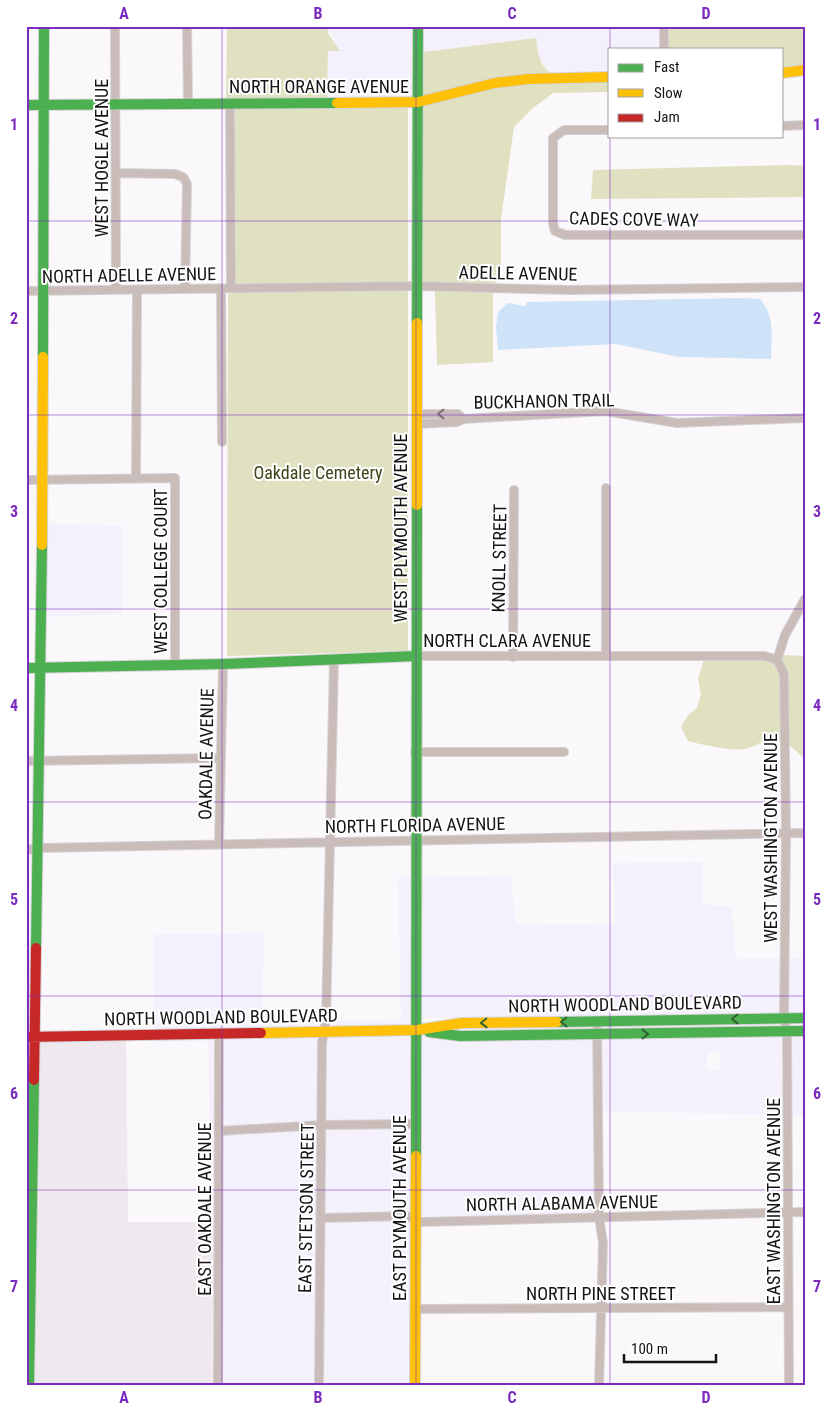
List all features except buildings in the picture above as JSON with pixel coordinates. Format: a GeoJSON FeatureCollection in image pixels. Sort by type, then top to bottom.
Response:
{"type":"FeatureCollection","features":[{"type":"Feature","properties":{"kind":"main road"},"geometry":{"type":"LineString","coordinates":[[29,1385],[28,1267],[32,850],[38,761],[43,480],[44,26]]}},
{"type":"Feature","properties":{"kind":"main road","name":"WEST PLYMOUTH AVENUE"},"geometry":{"type":"LineString","coordinates":[[417,1030],[418,26]]}},
{"type":"Feature","properties":{"kind":"main road"},"geometry":{"type":"LineString","coordinates":[[784,73],[805,70]]}},
{"type":"Feature","properties":{"kind":"main road","name":"NORTH ORANGE AVENUE"},"geometry":{"type":"LineString","coordinates":[[26,105],[418,102],[495,83],[519,80],[608,77]]}},
{"type":"Feature","properties":{"kind":"main road","name":"NORTH CLARA AVENUE"},"geometry":{"type":"LineString","coordinates":[[26,668],[223,664],[416,656]]}},
{"type":"Feature","properties":{"kind":"main road","name":"NORTH WOODLAND BOULEVARD"},"geometry":{"type":"LineString","coordinates":[[30,1037],[417,1030],[462,1023],[805,1018]]}},
{"type":"Feature","properties":{"kind":"main road","name":"NORTH WOODLAND BOULEVARD"},"geometry":{"type":"LineString","coordinates":[[417,1030],[460,1036],[805,1031]]}},
{"type":"Feature","properties":{"kind":"main road","name":"EAST PLYMOUTH AVENUE"},"geometry":{"type":"LineString","coordinates":[[415,1385],[417,1030]]}},
{"type":"Feature","properties":{"kind":"street","name":"WEST HOGLE AVENUE"},"geometry":{"type":"LineString","coordinates":[[115,26],[116,289]]}},
{"type":"Feature","properties":{"kind":"street"},"geometry":{"type":"LineString","coordinates":[[187,26],[188,103]]}},
{"type":"Feature","properties":{"kind":"street"},"geometry":{"type":"LineString","coordinates":[[664,26],[664,48]]}},
{"type":"Feature","properties":{"kind":"street"},"geometry":{"type":"LineString","coordinates":[[230,103],[231,288]]}},
{"type":"Feature","properties":{"kind":"street"},"geometry":{"type":"LineString","coordinates":[[784,126],[805,125]]}},
{"type":"Feature","properties":{"kind":"street","name":"CADES COVE WAY"},"geometry":{"type":"LineString","coordinates":[[608,130],[564,130],[554,138],[553,223],[555,231],[565,235],[805,235]]}},
{"type":"Feature","properties":{"kind":"street"},"geometry":{"type":"LineString","coordinates":[[116,173],[175,174],[183,176],[187,184],[185,288]]}},
{"type":"Feature","properties":{"kind":"street","name":"ADELLE AVENUE"},"geometry":{"type":"LineString","coordinates":[[231,288],[417,286],[559,290],[805,287]]}},
{"type":"Feature","properties":{"kind":"street"},"geometry":{"type":"LineString","coordinates":[[221,288],[222,442]]}},
{"type":"Feature","properties":{"kind":"street","name":"NORTH ADELLE AVENUE"},"geometry":{"type":"LineString","coordinates":[[26,291],[231,288]]}},
{"type":"Feature","properties":{"kind":"street"},"geometry":{"type":"LineString","coordinates":[[26,480],[136,477],[137,290]]}},
{"type":"Feature","properties":{"kind":"street","name":"BUCKHANON TRAIL"},"geometry":{"type":"LineString","coordinates":[[417,419],[457,422],[463,418],[605,411],[677,423],[805,418]]}},
{"type":"Feature","properties":{"kind":"street","name":"WEST COLLEGE COURT"},"geometry":{"type":"LineString","coordinates":[[136,477],[175,478],[175,664]]}},
{"type":"Feature","properties":{"kind":"street"},"geometry":{"type":"LineString","coordinates":[[606,488],[606,656]]}},
{"type":"Feature","properties":{"kind":"street","name":"KNOLL STREET"},"geometry":{"type":"LineString","coordinates":[[513,657],[514,490]]}},
{"type":"Feature","properties":{"kind":"street"},"geometry":{"type":"LineString","coordinates":[[777,660],[785,634],[805,599]]}},
{"type":"Feature","properties":{"kind":"street","name":"NORTH CLARA AVENUE"},"geometry":{"type":"LineString","coordinates":[[416,656],[765,656],[777,660]]}},
{"type":"Feature","properties":{"kind":"street","name":"EAST STETSON STREET"},"geometry":{"type":"LineString","coordinates":[[319,1385],[322,1125],[334,660]]}},
{"type":"Feature","properties":{"kind":"street","name":"WEST WASHINGTON AVENUE"},"geometry":{"type":"LineString","coordinates":[[777,660],[784,674],[786,833],[784,1018]]}},
{"type":"Feature","properties":{"kind":"street","name":"OAKDALE AVENUE"},"geometry":{"type":"LineString","coordinates":[[219,843],[223,664]]}},
{"type":"Feature","properties":{"kind":"street"},"geometry":{"type":"LineString","coordinates":[[416,752],[564,752]]}},
{"type":"Feature","properties":{"kind":"street"},"geometry":{"type":"LineString","coordinates":[[26,761],[220,758]]}},
{"type":"Feature","properties":{"kind":"street","name":"NORTH FLORIDA AVENUE"},"geometry":{"type":"LineString","coordinates":[[32,850],[219,843],[805,833]]}},
{"type":"Feature","properties":{"kind":"street","name":"EAST WASHINGTON AVENUE"},"geometry":{"type":"LineString","coordinates":[[784,1018],[787,1032],[787,1213],[790,1385]]}},
{"type":"Feature","properties":{"kind":"street"},"geometry":{"type":"LineString","coordinates":[[597,1021],[599,1217],[603,1243],[599,1385]]}},
{"type":"Feature","properties":{"kind":"street","name":"EAST OAKDALE AVENUE"},"geometry":{"type":"LineString","coordinates":[[218,1385],[219,1034]]}},
{"type":"Feature","properties":{"kind":"street"},"geometry":{"type":"LineString","coordinates":[[219,1131],[322,1125],[416,1124]]}},
{"type":"Feature","properties":{"kind":"street","name":"NORTH ALABAMA AVENUE"},"geometry":{"type":"LineString","coordinates":[[321,1218],[407,1216],[421,1222],[805,1212]]}},
{"type":"Feature","properties":{"kind":"street","name":"NORTH PINE STREET"},"geometry":{"type":"LineString","coordinates":[[415,1309],[788,1307]]}},
{"type":"Feature","properties":{"kind":"shaded area"},"geometry":{"type":"Polygon","coordinates":[[[327,26],[414,26],[414,99],[327,99],[328,51],[339,51],[327,26]]]}},
{"type":"Feature","properties":{"kind":"shaded area"},"geometry":{"type":"Polygon","coordinates":[[[421,26],[660,26],[660,48],[608,48],[608,71],[553,75],[544,69],[538,55],[536,39],[421,70],[421,26]]]}},
{"type":"Feature","properties":{"kind":"shaded area"},"geometry":{"type":"Polygon","coordinates":[[[46,523],[122,526],[122,614],[44,617],[46,523]]]}},
{"type":"Feature","properties":{"kind":"shaded area"},"geometry":{"type":"Polygon","coordinates":[[[703,862],[702,904],[732,907],[736,959],[781,958],[780,1013],[424,1018],[424,1026],[421,1027],[420,877],[511,875],[515,923],[615,925],[613,863],[703,862]]]}},
{"type":"Feature","properties":{"kind":"shaded area"},"geometry":{"type":"Polygon","coordinates":[[[398,877],[412,877],[413,1027],[328,1029],[329,1021],[401,1019],[398,877]]]}},
{"type":"Feature","properties":{"kind":"shaded area"},"geometry":{"type":"Polygon","coordinates":[[[264,933],[262,1022],[322,1021],[321,1029],[154,1032],[154,934],[264,933]]]}},
{"type":"Feature","properties":{"kind":"shaded area"},"geometry":{"type":"Polygon","coordinates":[[[26,941],[35,941],[34,1037],[126,1035],[128,1222],[219,1222],[218,1385],[29,1385],[26,1267],[26,941]]]}},
{"type":"Feature","properties":{"kind":"shaded area"},"geometry":{"type":"Polygon","coordinates":[[[788,958],[805,958],[805,1012],[787,1013],[788,958]]]}},
{"type":"Feature","properties":{"kind":"shaded area"},"geometry":{"type":"Polygon","coordinates":[[[413,1034],[412,1121],[325,1122],[327,1035],[413,1034]]]}},
{"type":"Feature","properties":{"kind":"shaded area"},"geometry":{"type":"Polygon","coordinates":[[[420,1034],[425,1035],[426,1038],[593,1038],[596,1214],[419,1216],[420,1034]]]}},
{"type":"Feature","properties":{"kind":"shaded area"},"geometry":{"type":"Polygon","coordinates":[[[320,1035],[318,1122],[223,1128],[223,1037],[320,1035]]]}},
{"type":"Feature","properties":{"kind":"shaded area"},"geometry":{"type":"Polygon","coordinates":[[[784,1036],[784,1115],[601,1111],[600,1038],[784,1036]],[[718,1052],[707,1054],[707,1070],[720,1070],[721,1055],[718,1052]]]}},
{"type":"Feature","properties":{"kind":"shaded area"},"geometry":{"type":"Polygon","coordinates":[[[791,1036],[805,1036],[805,1116],[791,1115],[791,1036]]]}},
{"type":"Feature","properties":{"kind":"shaded area"},"geometry":{"type":"Polygon","coordinates":[[[216,1037],[214,1385],[208,1041],[154,1042],[154,1038],[216,1037]]]}},
{"type":"Feature","properties":{"kind":"shaded area"},"geometry":{"type":"Polygon","coordinates":[[[412,1127],[412,1214],[324,1215],[325,1128],[412,1127]]]}},
{"type":"Feature","properties":{"kind":"shaded area"},"geometry":{"type":"Polygon","coordinates":[[[318,1129],[316,1385],[221,1385],[223,1134],[318,1129]]]}},
{"type":"Feature","properties":{"kind":"shaded area"},"geometry":{"type":"Polygon","coordinates":[[[406,1219],[412,1221],[411,1385],[323,1385],[324,1221],[406,1219]]]}},
{"type":"Feature","properties":{"kind":"green space"},"geometry":{"type":"Polygon","coordinates":[[[227,26],[327,26],[328,33],[340,51],[328,51],[327,99],[226,100],[227,26]]]}},
{"type":"Feature","properties":{"kind":"green space"},"geometry":{"type":"Polygon","coordinates":[[[667,26],[805,26],[805,67],[784,70],[784,48],[668,48],[667,26]]]}},
{"type":"Feature","properties":{"kind":"green space"},"geometry":{"type":"Polygon","coordinates":[[[536,38],[542,64],[553,75],[421,98],[424,52],[536,38]]]}},
{"type":"Feature","properties":{"kind":"green space"},"geometry":{"type":"Polygon","coordinates":[[[529,82],[608,83],[608,92],[553,93],[533,108],[514,127],[501,219],[501,276],[493,286],[421,283],[421,104],[496,86],[529,82]]]}},
{"type":"Feature","properties":{"kind":"green space","name":"Oakdale Cemetery"},"geometry":{"type":"Polygon","coordinates":[[[235,108],[408,108],[408,651],[227,656],[228,294],[235,293],[235,108]]]}},
{"type":"Feature","properties":{"kind":"green space"},"geometry":{"type":"Polygon","coordinates":[[[805,166],[805,197],[591,199],[593,170],[805,166]]]}},
{"type":"Feature","properties":{"kind":"green space"},"geometry":{"type":"Polygon","coordinates":[[[435,291],[493,292],[493,362],[437,365],[435,291]]]}},
{"type":"Feature","properties":{"kind":"green space"},"geometry":{"type":"Polygon","coordinates":[[[782,655],[805,656],[805,759],[789,745],[788,674],[781,660],[782,655]]]}},
{"type":"Feature","properties":{"kind":"green space"},"geometry":{"type":"Polygon","coordinates":[[[704,659],[764,659],[775,663],[781,674],[782,741],[776,739],[766,740],[750,748],[740,750],[688,741],[681,727],[688,715],[697,708],[701,694],[698,679],[704,659]]]}},
{"type":"Feature","properties":{"kind":"water"},"geometry":{"type":"Polygon","coordinates":[[[760,299],[765,306],[771,320],[771,359],[679,357],[616,344],[498,350],[496,328],[498,312],[508,303],[525,306],[527,302],[760,299]]]}},
{"type":"Feature","properties":{"kind":"traffic: fast"},"geometry":{"type":"LineString","coordinates":[[43,357],[44,26]]}},
{"type":"Feature","properties":{"kind":"traffic: fast"},"geometry":{"type":"LineString","coordinates":[[417,323],[418,26]]}},
{"type":"Feature","properties":{"kind":"traffic: fast"},"geometry":{"type":"LineString","coordinates":[[26,105],[337,103]]}},
{"type":"Feature","properties":{"kind":"traffic: fast"},"geometry":{"type":"LineString","coordinates":[[416,1156],[417,505]]}},
{"type":"Feature","properties":{"kind":"traffic: fast"},"geometry":{"type":"LineString","coordinates":[[36,948],[42,545]]}},
{"type":"Feature","properties":{"kind":"traffic: fast"},"geometry":{"type":"LineString","coordinates":[[26,668],[223,664],[416,656]]}},
{"type":"Feature","properties":{"kind":"traffic: fast"},"geometry":{"type":"LineString","coordinates":[[557,1022],[805,1018]]}},
{"type":"Feature","properties":{"kind":"traffic: fast"},"geometry":{"type":"LineString","coordinates":[[429,1032],[460,1036],[805,1031]]}},
{"type":"Feature","properties":{"kind":"traffic: fast"},"geometry":{"type":"LineString","coordinates":[[29,1385],[34,1080]]}},
{"type":"Feature","properties":{"kind":"traffic: slow"},"geometry":{"type":"LineString","coordinates":[[784,73],[805,70]]}},
{"type":"Feature","properties":{"kind":"traffic: slow"},"geometry":{"type":"LineString","coordinates":[[337,103],[418,102],[495,83],[528,79],[608,77]]}},
{"type":"Feature","properties":{"kind":"traffic: slow"},"geometry":{"type":"LineString","coordinates":[[417,323],[417,505]]}},
{"type":"Feature","properties":{"kind":"traffic: slow"},"geometry":{"type":"LineString","coordinates":[[42,545],[43,357]]}},
{"type":"Feature","properties":{"kind":"traffic: slow"},"geometry":{"type":"LineString","coordinates":[[261,1033],[417,1030],[462,1023],[557,1022]]}},
{"type":"Feature","properties":{"kind":"traffic: slow"},"geometry":{"type":"LineString","coordinates":[[415,1385],[416,1156]]}},
{"type":"Feature","properties":{"kind":"traffic: jam"},"geometry":{"type":"LineString","coordinates":[[34,1080],[36,948]]}},
{"type":"Feature","properties":{"kind":"traffic: jam"},"geometry":{"type":"LineString","coordinates":[[26,1037],[261,1033]]}}]}
